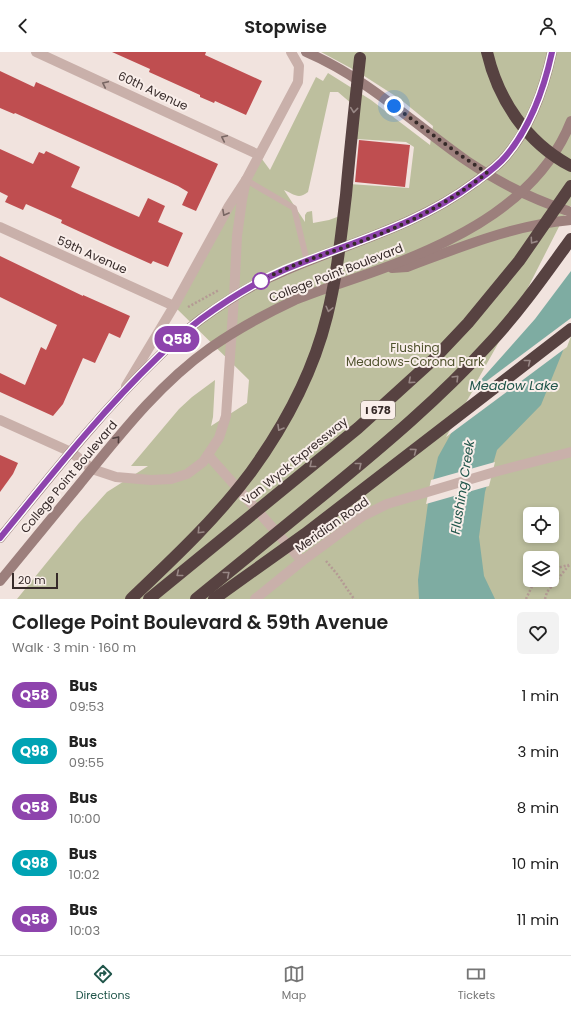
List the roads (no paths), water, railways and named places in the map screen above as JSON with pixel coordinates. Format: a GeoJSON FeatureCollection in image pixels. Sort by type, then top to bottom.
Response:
{"type":"FeatureCollection","features":[{"type":"Feature","properties":{"kind":"highway"},"geometry":{"type":"LineString","coordinates":[[487,52],[499,90],[517,119],[539,144],[571,166]]}},
{"type":"Feature","properties":{"kind":"highway"},"geometry":{"type":"LineString","coordinates":[[131,599],[207,524],[241,485],[275,437],[306,379],[321,338],[336,277],[360,58]]}},
{"type":"Feature","properties":{"kind":"highway","name":"Van Wyck Expressway"},"geometry":{"type":"LineString","coordinates":[[148,599],[358,428],[420,373],[468,323],[500,285],[523,256],[571,186]]}},
{"type":"Feature","properties":{"kind":"highway","name":"I 678"},"geometry":{"type":"LineString","coordinates":[[196,599],[377,450],[436,398],[473,362],[507,323],[543,279],[571,239]]}},
{"type":"Feature","properties":{"kind":"highway"},"geometry":{"type":"LineString","coordinates":[[214,599],[312,529],[571,329]]}},
{"type":"Feature","properties":{"kind":"main road"},"geometry":{"type":"LineString","coordinates":[[306,52],[340,69],[366,85],[460,155],[487,173],[521,192],[568,211]]}},
{"type":"Feature","properties":{"kind":"main road","name":"College Point Boulevard"},"geometry":{"type":"LineString","coordinates":[[0,538],[124,390],[199,320],[264,279],[420,217],[454,197],[506,157],[527,126],[544,85],[552,52]]}},
{"type":"Feature","properties":{"kind":"main road","name":"College Point Boulevard"},"geometry":{"type":"LineString","coordinates":[[0,581],[135,417],[166,385],[195,360],[246,324],[296,300],[384,268],[455,237],[490,217],[521,192],[540,174],[562,140],[571,120]]}},
{"type":"Feature","properties":{"kind":"main road"},"geometry":{"type":"LineString","coordinates":[[384,268],[407,267],[514,229],[560,220],[571,220]]}},
{"type":"Feature","properties":{"kind":"street","name":"60th Avenue"},"geometry":{"type":"LineString","coordinates":[[36,52],[259,155]]}},
{"type":"Feature","properties":{"kind":"street","name":"College Point Boulevard"},"geometry":{"type":"LineString","coordinates":[[124,390],[174,306],[229,206],[246,180],[298,82],[299,66],[291,52]]}},
{"type":"Feature","properties":{"kind":"street"},"geometry":{"type":"LineString","coordinates":[[0,420],[71,452],[92,469],[116,477],[151,480],[171,479],[188,474],[203,462],[219,438],[226,416],[237,236],[246,180]]}},
{"type":"Feature","properties":{"kind":"street","name":"59th Avenue"},"geometry":{"type":"LineString","coordinates":[[0,227],[174,306]]}},
{"type":"Feature","properties":{"kind":"street","name":"Meridian Road"},"geometry":{"type":"LineString","coordinates":[[255,599],[302,561],[363,516],[387,504],[498,471],[571,452]]}},
{"type":"Feature","properties":{"kind":"street"},"geometry":{"type":"LineString","coordinates":[[208,455],[302,561]]}},
{"type":"Feature","properties":{"kind":"lane"},"geometry":{"type":"LineString","coordinates":[[246,180],[294,208],[307,261]]}},
{"type":"Feature","properties":{"kind":"water","name":"Meadow Lake"},"geometry":{"type":"Polygon","coordinates":[[[571,208],[571,331],[541,405],[497,450],[485,492],[479,537],[484,576],[495,599],[419,599],[418,580],[423,540],[428,503],[438,457],[515,318],[571,208]]]}},
{"type":"Feature","properties":{"kind":"park label","name":"Flushing Meadows-Corona Park"},"geometry":{"type":"Point","coordinates":[415,355]}},
{"type":"Feature","properties":{"kind":"water label","name":"Flushing Creek"},"geometry":{"type":"Point","coordinates":[462,487]}}]}
